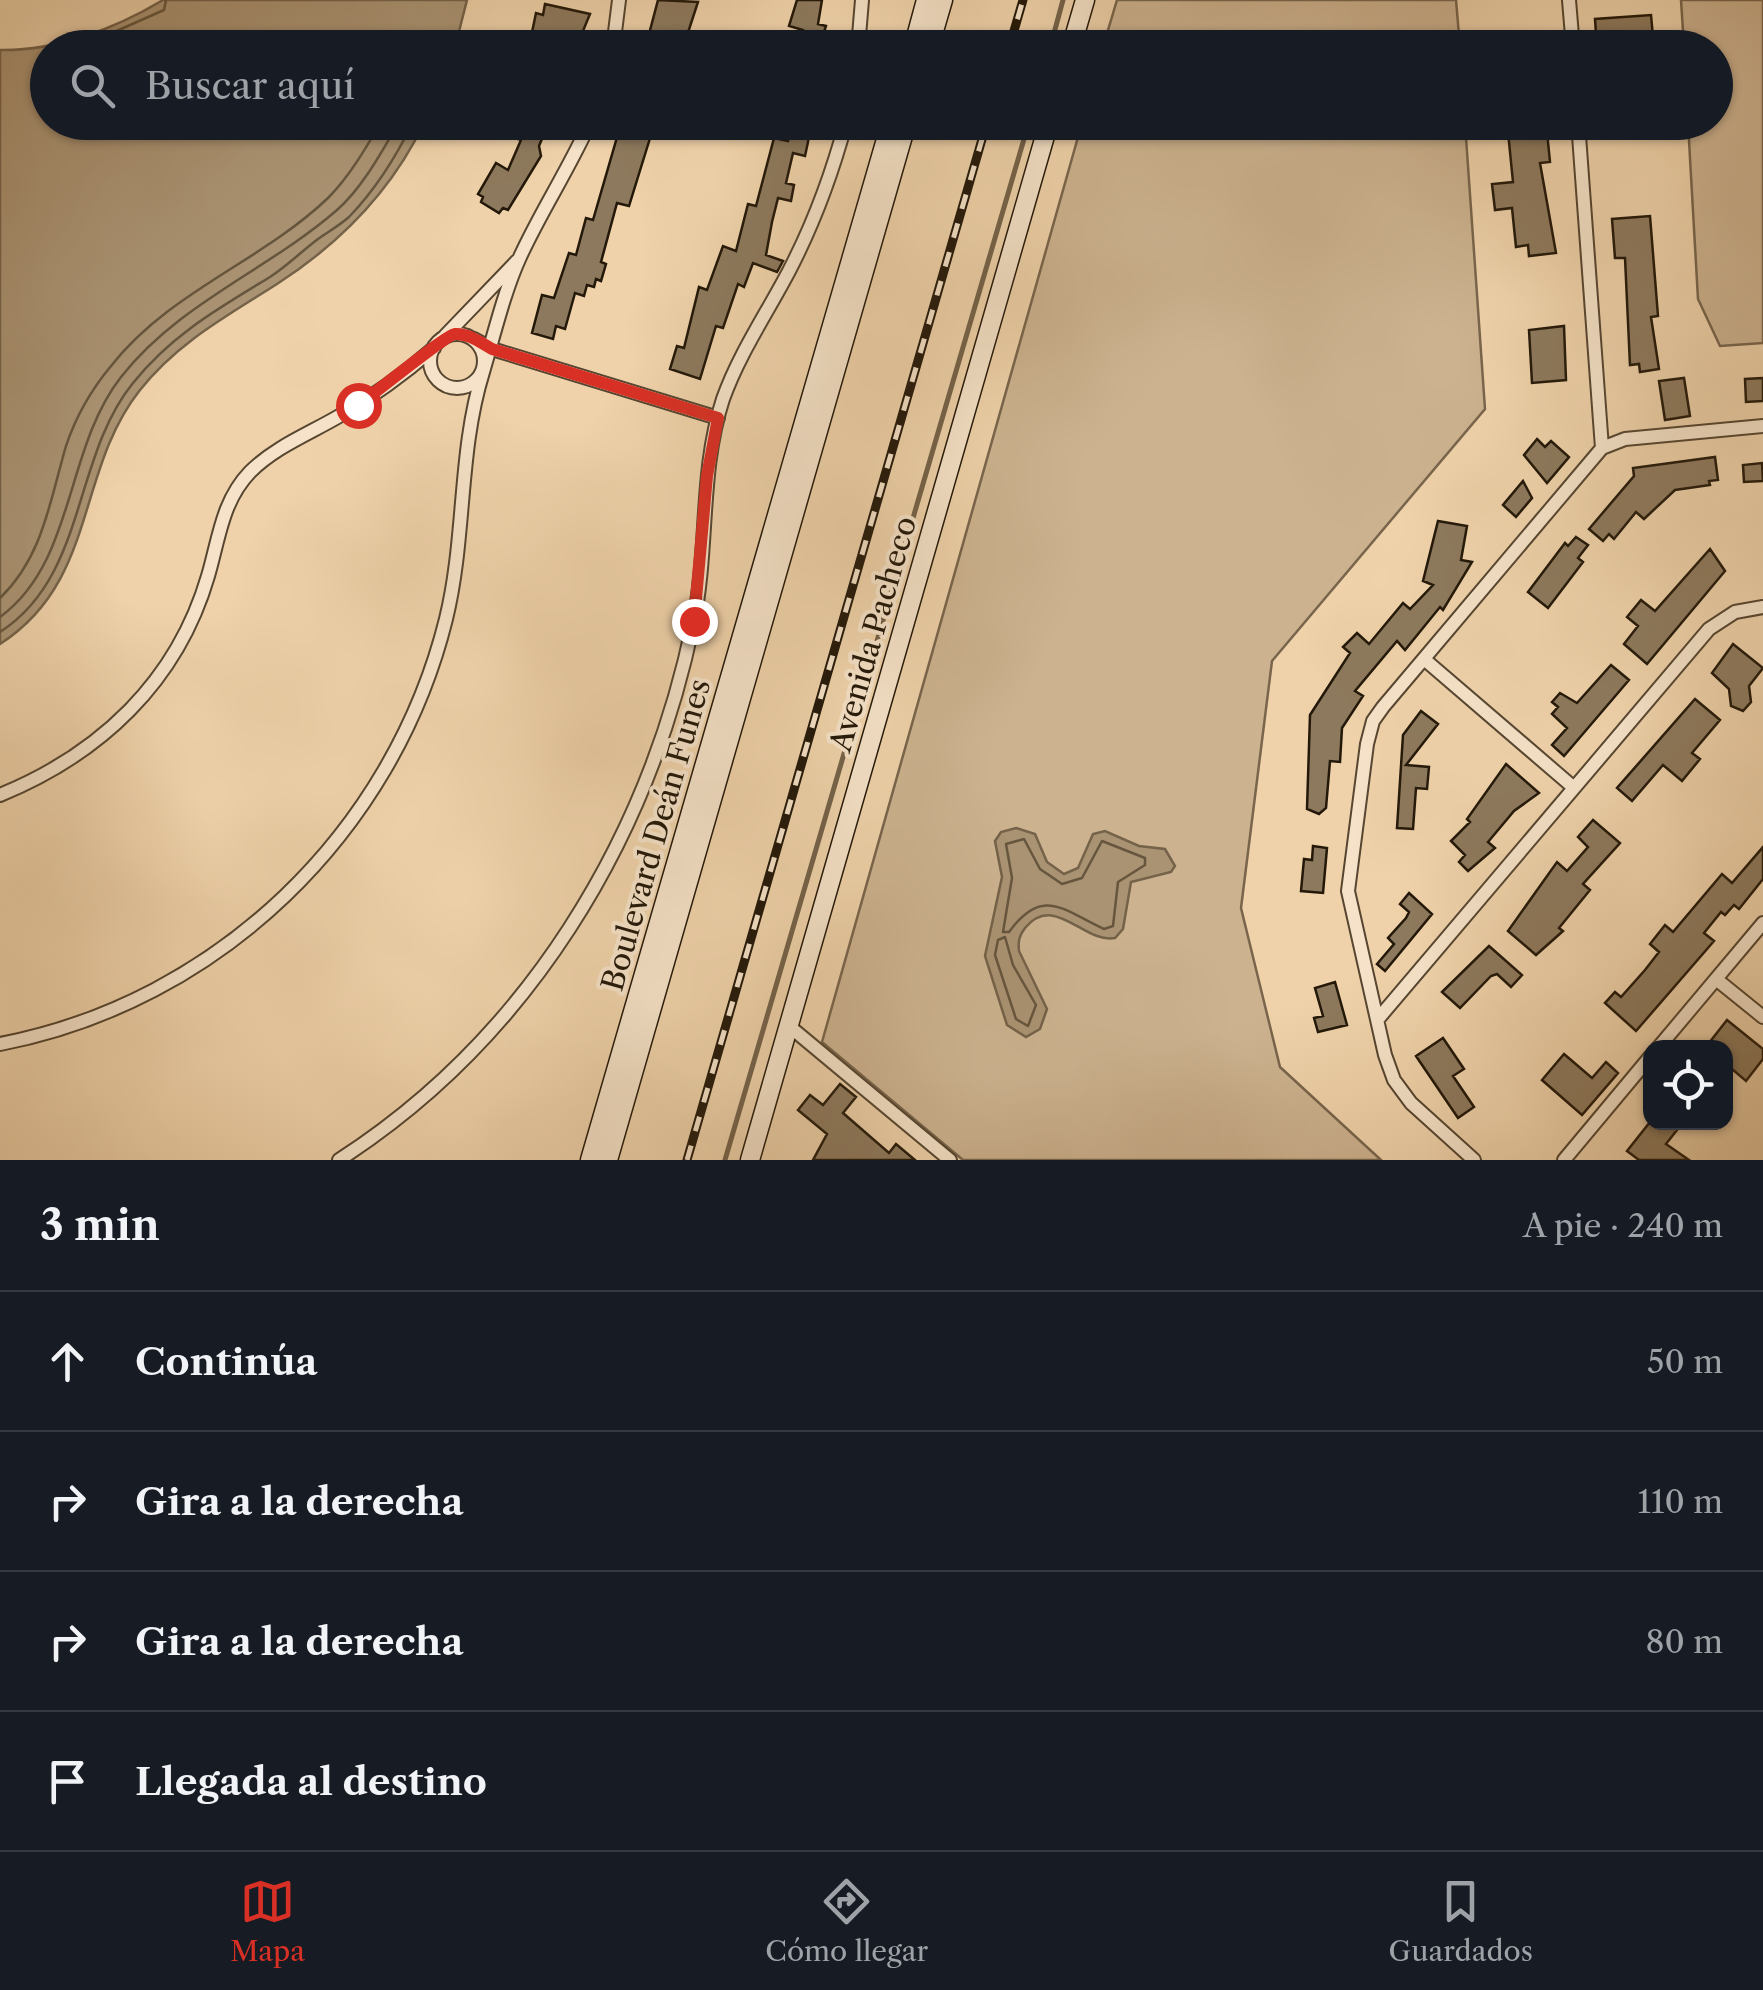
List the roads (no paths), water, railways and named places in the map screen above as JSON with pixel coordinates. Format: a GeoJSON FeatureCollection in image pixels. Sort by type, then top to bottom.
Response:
{"type":"FeatureCollection","features":[{"type":"Feature","properties":{"kind":"main road"},"geometry":{"type":"LineString","coordinates":[[918,30],[926,0]]}},
{"type":"Feature","properties":{"kind":"main road"},"geometry":{"type":"LineString","coordinates":[[934,30],[942,0]]}},
{"type":"Feature","properties":{"kind":"main road"},"geometry":{"type":"LineString","coordinates":[[1076,30],[1085,0]]}},
{"type":"Feature","properties":{"kind":"main road","name":"Boulevard Deán Funes"},"geometry":{"type":"LineString","coordinates":[[590,1160],[886,140]]}},
{"type":"Feature","properties":{"kind":"main road","name":"Boulevard Deán Funes"},"geometry":{"type":"LineString","coordinates":[[608,1160],[902,140]]}},
{"type":"Feature","properties":{"kind":"main road","name":"Avenida Pacheco"},"geometry":{"type":"LineString","coordinates":[[750,1160],[1045,140]]}},
{"type":"Feature","properties":{"kind":"street"},"geometry":{"type":"LineString","coordinates":[[615,30],[619,0]]}},
{"type":"Feature","properties":{"kind":"street"},"geometry":{"type":"LineString","coordinates":[[860,30],[862,0]]}},
{"type":"Feature","properties":{"kind":"street"},"geometry":{"type":"LineString","coordinates":[[1569,0],[1572,30]]}},
{"type":"Feature","properties":{"kind":"street"},"geometry":{"type":"LineString","coordinates":[[402,375],[444,384],[474,383],[492,349],[519,259],[581,140]]}},
{"type":"Feature","properties":{"kind":"street"},"geometry":{"type":"LineString","coordinates":[[339,1160],[418,1102],[467,1058],[519,1000],[580,914],[621,842],[664,736],[690,638],[718,418],[738,366],[818,211],[840,140]]}},
{"type":"Feature","properties":{"kind":"street"},"geometry":{"type":"LineString","coordinates":[[1579,140],[1602,448]]}},
{"type":"Feature","properties":{"kind":"street"},"geometry":{"type":"LineString","coordinates":[[0,795],[48,775],[94,744],[161,676],[195,612],[226,508],[251,471],[402,375],[434,348],[519,259]]}},
{"type":"Feature","properties":{"kind":"street"},"geometry":{"type":"LineString","coordinates":[[446,336],[460,334],[492,349],[718,418]]}},
{"type":"Feature","properties":{"kind":"street"},"geometry":{"type":"LineString","coordinates":[[0,1044],[96,1016],[216,954],[301,882],[342,834],[392,759],[432,672],[458,564],[470,421],[483,369],[484,353],[474,339]]}},
{"type":"Feature","properties":{"kind":"street"},"geometry":{"type":"LineString","coordinates":[[434,348],[430,366],[465,405],[470,421]]}},
{"type":"Feature","properties":{"kind":"street"},"geometry":{"type":"LineString","coordinates":[[1474,1160],[1434,1126],[1394,1080],[1350,911],[1352,851],[1372,722],[1602,448],[1624,439],[1763,426]]}},
{"type":"Feature","properties":{"kind":"street"},"geometry":{"type":"LineString","coordinates":[[1378,1019],[1709,629],[1735,612],[1763,607]]}},
{"type":"Feature","properties":{"kind":"street"},"geometry":{"type":"LineString","coordinates":[[1424,659],[1572,788]]}},
{"type":"Feature","properties":{"kind":"street"},"geometry":{"type":"LineString","coordinates":[[1665,1040],[1763,923]]}},
{"type":"Feature","properties":{"kind":"street"},"geometry":{"type":"LineString","coordinates":[[1716,979],[1763,1016]]}},
{"type":"Feature","properties":{"kind":"street"},"geometry":{"type":"LineString","coordinates":[[788,1026],[950,1160]]}},
{"type":"Feature","properties":{"kind":"street"},"geometry":{"type":"LineString","coordinates":[[1564,1160],[1643,1065]]}},
{"type":"Feature","properties":{"kind":"water"},"geometry":{"type":"Polygon","coordinates":[[[163,0],[467,0],[459,30],[99,30],[163,0]]]}},
{"type":"Feature","properties":{"kind":"water"},"geometry":{"type":"Polygon","coordinates":[[[30,48],[30,140],[415,140],[380,193],[342,233],[300,268],[187,344],[140,390],[104,455],[70,558],[54,589],[31,618],[0,644],[0,50],[30,48]]]}},
{"type":"Feature","properties":{"kind":"water"},"geometry":{"type":"Polygon","coordinates":[[[1016,828],[1035,834],[1047,862],[1064,874],[1078,868],[1093,834],[1105,831],[1139,846],[1165,849],[1175,866],[1171,872],[1131,882],[1123,929],[1115,938],[1103,938],[1047,915],[1036,918],[1025,928],[1019,939],[1019,951],[1047,1009],[1040,1029],[1026,1037],[1007,1025],[985,956],[1002,877],[995,841],[1001,832],[1016,828]]]}},
{"type":"Feature","properties":{"kind":"waterway"},"geometry":{"type":"LineString","coordinates":[[1055,30],[1063,0]]}},
{"type":"Feature","properties":{"kind":"waterway"},"geometry":{"type":"LineString","coordinates":[[725,1160],[1024,140]]}},
{"type":"Feature","properties":{"kind":"railway"},"geometry":{"type":"LineString","coordinates":[[1014,30],[1023,0]]}},
{"type":"Feature","properties":{"kind":"railway"},"geometry":{"type":"LineString","coordinates":[[687,1160],[982,140]]}}]}
